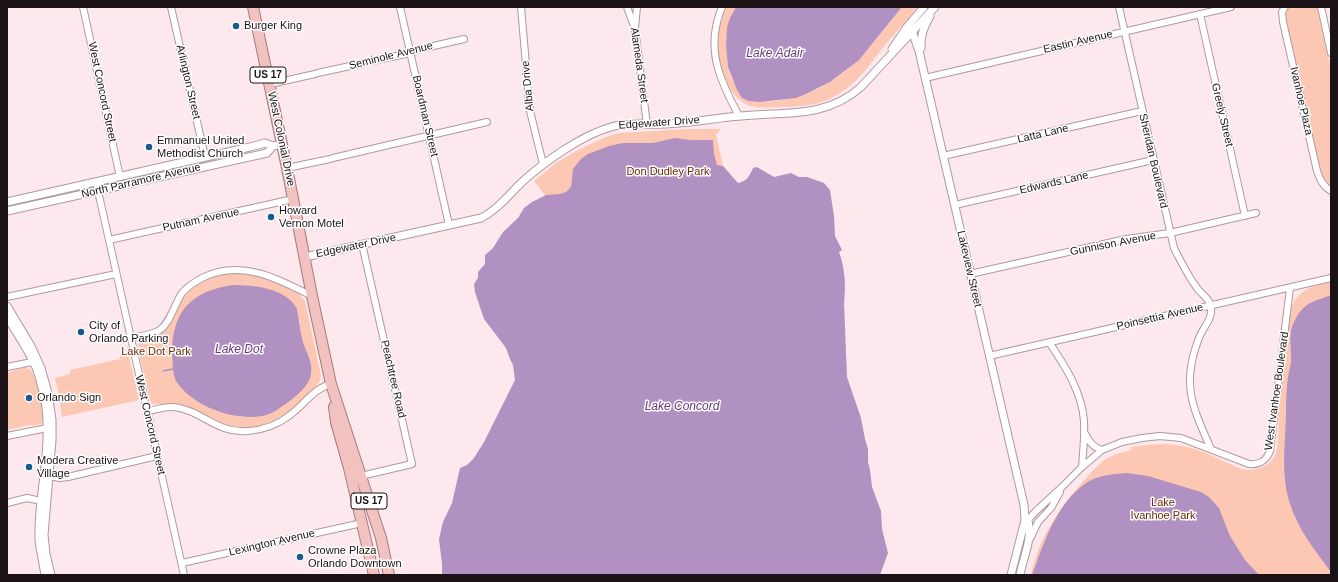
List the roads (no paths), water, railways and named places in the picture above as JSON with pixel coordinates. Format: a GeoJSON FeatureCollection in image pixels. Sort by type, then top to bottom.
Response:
{"type":"FeatureCollection","features":[{"type":"Feature","properties":{"kind":"highway","name":"West Colonial Drive"},"geometry":{"type":"LineString","coordinates":[[253,7],[270,84],[277,145],[287,168],[312,296],[332,387],[381,538],[390,575]]}},
{"type":"Feature","properties":{"kind":"highway","name":"West Colonial Drive"},"geometry":{"type":"LineString","coordinates":[[332,387],[336,422],[349,468],[374,575]]}},
{"type":"Feature","properties":{"kind":"street","name":"West Concord Street"},"geometry":{"type":"LineString","coordinates":[[83,7],[120,177]]}},
{"type":"Feature","properties":{"kind":"street","name":"Arlington Street"},"geometry":{"type":"LineString","coordinates":[[171,7],[205,157]]}},
{"type":"Feature","properties":{"kind":"street","name":"Boardman Street"},"geometry":{"type":"LineString","coordinates":[[400,7],[449,225]]}},
{"type":"Feature","properties":{"kind":"street","name":"Alba Drive"},"geometry":{"type":"LineString","coordinates":[[521,7],[530,111],[543,164]]}},
{"type":"Feature","properties":{"kind":"street","name":"Alameda Street"},"geometry":{"type":"LineString","coordinates":[[627,7],[635,29],[647,124]]}},
{"type":"Feature","properties":{"kind":"street"},"geometry":{"type":"LineString","coordinates":[[635,29],[638,7]]}},
{"type":"Feature","properties":{"kind":"street"},"geometry":{"type":"LineString","coordinates":[[722,7],[717,19],[715,30],[716,60],[720,77],[739,116]]}},
{"type":"Feature","properties":{"kind":"street","name":"Edgewater Drive"},"geometry":{"type":"LineString","coordinates":[[305,257],[478,219],[486,215],[543,164],[602,130],[617,126],[672,124],[739,116],[807,112],[841,102],[857,91],[885,61],[910,30],[924,7]]}},
{"type":"Feature","properties":{"kind":"street","name":"Edgewater Drive"},"geometry":{"type":"LineString","coordinates":[[910,30],[935,7]]}},
{"type":"Feature","properties":{"kind":"street"},"geometry":{"type":"LineString","coordinates":[[921,58],[920,42],[924,27],[935,7]]}},
{"type":"Feature","properties":{"kind":"street","name":"Sheridan Boulevard"},"geometry":{"type":"LineString","coordinates":[[1119,7],[1174,248],[1184,268],[1197,288],[1211,305]]}},
{"type":"Feature","properties":{"kind":"street","name":"Eastin Avenue"},"geometry":{"type":"LineString","coordinates":[[925,78],[1231,7]]}},
{"type":"Feature","properties":{"kind":"street","name":"Ivanhoe Plaza"},"geometry":{"type":"LineString","coordinates":[[1285,7],[1282,12],[1283,22],[1317,171],[1321,182],[1331,191]]}},
{"type":"Feature","properties":{"kind":"street"},"geometry":{"type":"LineString","coordinates":[[1321,7],[1331,53]]}},
{"type":"Feature","properties":{"kind":"street","name":"Greely Street"},"geometry":{"type":"LineString","coordinates":[[1200,14],[1245,216]]}},
{"type":"Feature","properties":{"kind":"street","name":"Lakeview Street"},"geometry":{"type":"LineString","coordinates":[[910,30],[915,37],[921,58],[1026,517],[1029,532],[1027,548],[1020,575]]}},
{"type":"Feature","properties":{"kind":"street","name":"Seminole Avenue"},"geometry":{"type":"LineString","coordinates":[[270,84],[464,38]]}},
{"type":"Feature","properties":{"kind":"street","name":"Latta Lane"},"geometry":{"type":"LineString","coordinates":[[943,156],[1142,112]]}},
{"type":"Feature","properties":{"kind":"street"},"geometry":{"type":"LineString","coordinates":[[287,168],[487,122]]}},
{"type":"Feature","properties":{"kind":"street","name":"North Parramore Avenue"},"geometry":{"type":"LineString","coordinates":[[7,202],[265,143],[277,145]]}},
{"type":"Feature","properties":{"kind":"street","name":"North Parramore Avenue"},"geometry":{"type":"LineString","coordinates":[[7,211],[267,153],[277,145]]}},
{"type":"Feature","properties":{"kind":"street","name":"Edwards Lane"},"geometry":{"type":"LineString","coordinates":[[954,205],[1153,160]]}},
{"type":"Feature","properties":{"kind":"street","name":"West Concord Street"},"geometry":{"type":"LineString","coordinates":[[96,182],[184,575]]}},
{"type":"Feature","properties":{"kind":"street","name":"Putnam Avenue"},"geometry":{"type":"LineString","coordinates":[[109,240],[293,200]]}},
{"type":"Feature","properties":{"kind":"street","name":"Gunnison Avenue"},"geometry":{"type":"LineString","coordinates":[[970,274],[1126,239],[1170,233],[1256,213]]}},
{"type":"Feature","properties":{"kind":"street","name":"Peachtree Road"},"geometry":{"type":"LineString","coordinates":[[361,476],[412,464],[362,244]]}},
{"type":"Feature","properties":{"kind":"street"},"geometry":{"type":"LineString","coordinates":[[131,338],[153,333],[162,328],[183,292],[198,280],[219,272],[240,270],[264,274],[285,282],[312,296]]}},
{"type":"Feature","properties":{"kind":"street"},"geometry":{"type":"LineString","coordinates":[[7,297],[116,274]]}},
{"type":"Feature","properties":{"kind":"street","name":"Poinsettia Avenue"},"geometry":{"type":"LineString","coordinates":[[989,356],[1331,278]]}},
{"type":"Feature","properties":{"kind":"street","name":"West Ivanhoe Boulevard"},"geometry":{"type":"LineString","coordinates":[[1026,517],[1062,487],[1102,450],[1122,442],[1160,436],[1181,438],[1249,464],[1262,462],[1267,458],[1270,451],[1290,288]]}},
{"type":"Feature","properties":{"kind":"street"},"geometry":{"type":"LineString","coordinates":[[1211,305],[1210,318],[1201,333],[1192,356],[1190,380],[1192,402],[1195,413],[1211,449]]}},
{"type":"Feature","properties":{"kind":"street"},"geometry":{"type":"LineString","coordinates":[[7,306],[31,346],[44,399],[47,428],[39,541],[45,575]]}},
{"type":"Feature","properties":{"kind":"street"},"geometry":{"type":"LineString","coordinates":[[7,317],[35,362],[48,393],[52,420],[52,445],[44,535],[46,554],[51,575]]}},
{"type":"Feature","properties":{"kind":"street"},"geometry":{"type":"LineString","coordinates":[[1049,342],[1064,364],[1071,378],[1082,409],[1084,431],[1082,467]]}},
{"type":"Feature","properties":{"kind":"street"},"geometry":{"type":"LineString","coordinates":[[7,367],[35,362]]}},
{"type":"Feature","properties":{"kind":"street"},"geometry":{"type":"LineString","coordinates":[[147,411],[173,407],[190,412],[220,428],[238,431],[253,431],[269,426],[290,416],[322,386],[332,387]]}},
{"type":"Feature","properties":{"kind":"street"},"geometry":{"type":"LineString","coordinates":[[7,436],[47,428]]}},
{"type":"Feature","properties":{"kind":"street"},"geometry":{"type":"LineString","coordinates":[[47,428],[50,432],[52,445]]}},
{"type":"Feature","properties":{"kind":"street"},"geometry":{"type":"LineString","coordinates":[[1084,431],[1090,442],[1096,448],[1102,450]]}},
{"type":"Feature","properties":{"kind":"street"},"geometry":{"type":"LineString","coordinates":[[45,463],[46,474],[60,478],[157,456]]}},
{"type":"Feature","properties":{"kind":"street","name":"West Ivanhoe Boulevard"},"geometry":{"type":"LineString","coordinates":[[1027,548],[1035,526],[1051,508],[1062,487]]}},
{"type":"Feature","properties":{"kind":"street"},"geometry":{"type":"LineString","coordinates":[[7,503],[27,498],[41,501]]}},
{"type":"Feature","properties":{"kind":"street","name":"Lakeview Street"},"geometry":{"type":"LineString","coordinates":[[1011,575],[1026,517]]}},
{"type":"Feature","properties":{"kind":"street","name":"Lexington Avenue"},"geometry":{"type":"LineString","coordinates":[[182,563],[362,522]]}},
{"type":"Feature","properties":{"kind":"water","name":"Lake Adair"},"geometry":{"type":"Polygon","coordinates":[[[736,7],[902,7],[859,60],[830,82],[796,98],[760,102],[749,101],[742,98],[737,90],[728,67],[726,47],[727,27],[736,7]]]}},
{"type":"Feature","properties":{"kind":"water","name":"Lake Concord"},"geometry":{"type":"Polygon","coordinates":[[[675,138],[689,140],[713,140],[714,154],[717,165],[723,166],[738,183],[746,180],[753,168],[757,167],[774,177],[791,173],[799,177],[807,177],[824,183],[830,190],[835,236],[842,250],[839,252],[843,264],[845,290],[844,303],[847,377],[861,418],[868,449],[868,462],[872,487],[881,511],[882,529],[888,553],[880,575],[442,575],[439,539],[443,522],[452,503],[460,468],[467,465],[474,458],[484,442],[515,380],[513,365],[506,348],[484,319],[475,292],[474,284],[478,278],[478,272],[485,264],[485,255],[493,248],[503,232],[518,218],[524,208],[546,195],[566,192],[571,187],[573,169],[581,159],[588,154],[609,146],[623,143],[653,143],[675,138]]]}},
{"type":"Feature","properties":{"kind":"water","name":"Lake Dot"},"geometry":{"type":"Polygon","coordinates":[[[233,285],[269,289],[286,296],[297,309],[303,342],[310,361],[310,379],[304,388],[281,407],[265,415],[251,417],[239,416],[214,410],[192,398],[183,390],[176,381],[174,375],[172,354],[173,339],[180,315],[195,298],[206,292],[233,285]]]}},
{"type":"Feature","properties":{"kind":"water"},"geometry":{"type":"Polygon","coordinates":[[[1331,295],[1331,572],[1307,539],[1297,521],[1289,501],[1285,480],[1284,459],[1286,392],[1291,362],[1291,330],[1302,309],[1310,303],[1331,295]]]}},
{"type":"Feature","properties":{"kind":"water"},"geometry":{"type":"Polygon","coordinates":[[[1127,473],[1148,476],[1201,492],[1209,497],[1219,508],[1230,536],[1245,560],[1259,575],[1032,575],[1051,527],[1064,505],[1072,495],[1095,478],[1127,473]]]}},
{"type":"Feature","properties":{"kind":"waterway"},"geometry":{"type":"LineString","coordinates":[[163,371],[173,369]]}},
{"type":"Feature","properties":{"kind":"place","name":"Burger King"},"geometry":{"type":"Point","coordinates":[236,26]}},
{"type":"Feature","properties":{"kind":"place","name":"Emmanuel United Methodist Church"},"geometry":{"type":"Point","coordinates":[149,147]}},
{"type":"Feature","properties":{"kind":"place","name":"Howard Vernon Motel"},"geometry":{"type":"Point","coordinates":[271,217]}},
{"type":"Feature","properties":{"kind":"place","name":"City of Orlando Parking"},"geometry":{"type":"Point","coordinates":[81,332]}},
{"type":"Feature","properties":{"kind":"place","name":"Orlando Sign"},"geometry":{"type":"Point","coordinates":[29,398]}},
{"type":"Feature","properties":{"kind":"place","name":"Modera Creative Village"},"geometry":{"type":"Point","coordinates":[29,467]}},
{"type":"Feature","properties":{"kind":"place","name":"Crowne Plaza Orlando Downtown"},"geometry":{"type":"Point","coordinates":[300,557]}},
{"type":"Feature","properties":{"kind":"park label","name":"Don Dudley Park"},"geometry":{"type":"Point","coordinates":[668,172]}},
{"type":"Feature","properties":{"kind":"park label","name":"Lake Dot Park"},"geometry":{"type":"Point","coordinates":[156,352]}},
{"type":"Feature","properties":{"kind":"park label","name":"Lake Ivanhoe Park"},"geometry":{"type":"Point","coordinates":[1163,509]}}]}
